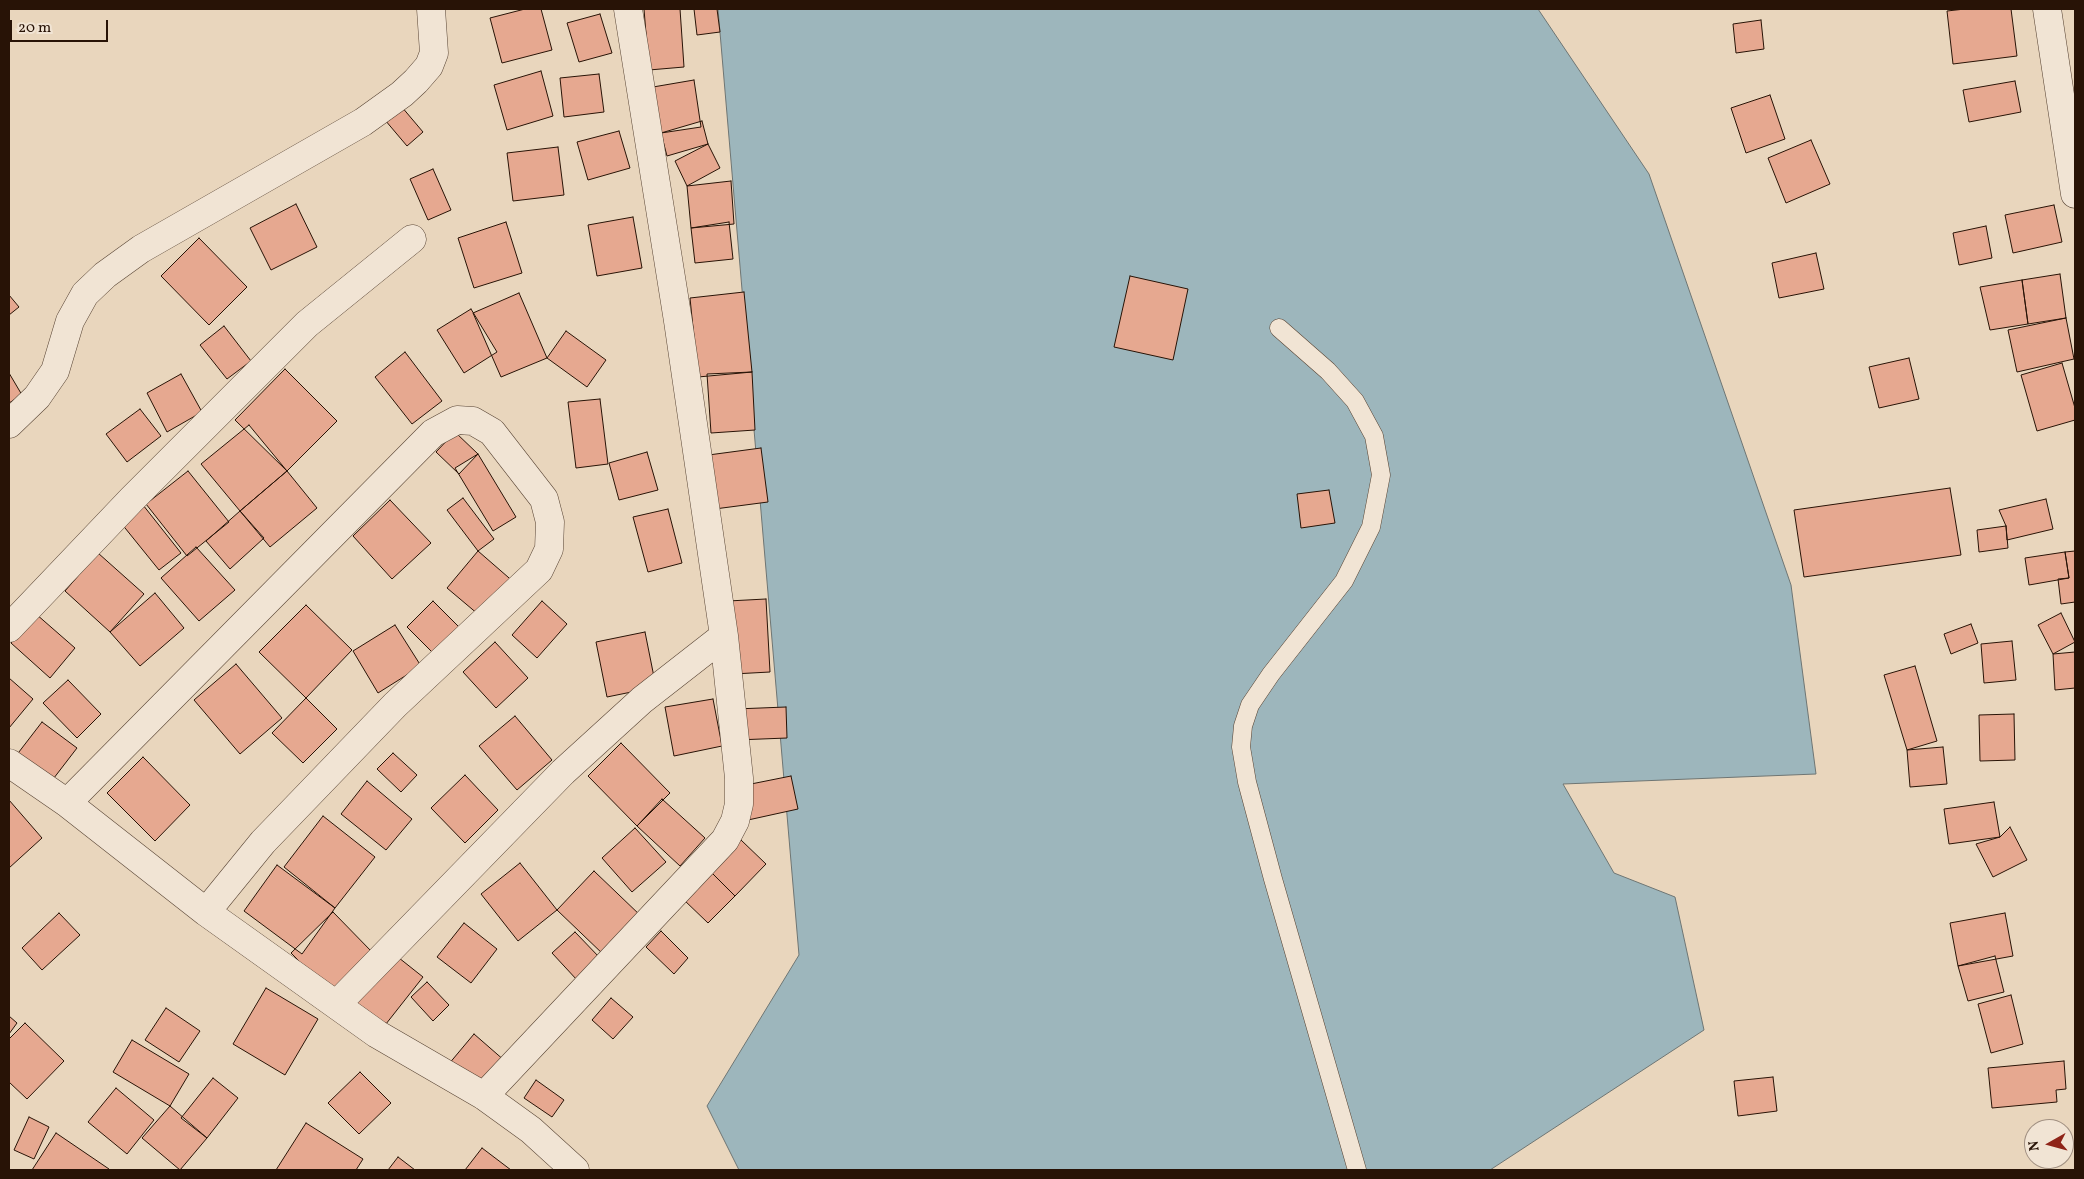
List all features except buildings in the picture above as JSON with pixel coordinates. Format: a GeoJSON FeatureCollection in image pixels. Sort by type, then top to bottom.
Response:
{"type":"FeatureCollection","features":[{"type":"Feature","properties":{"kind":"street"},"geometry":{"type":"LineString","coordinates":[[9,424],[37,397],[55,371],[70,321],[85,294],[105,275],[141,250],[363,122],[402,94],[416,81],[429,66],[434,53],[431,9]]}},
{"type":"Feature","properties":{"kind":"street"},"geometry":{"type":"LineString","coordinates":[[484,1096],[725,840],[735,821],[737,812],[739,778],[724,636],[670,273],[628,9]]}},
{"type":"Feature","properties":{"kind":"street"},"geometry":{"type":"LineString","coordinates":[[2046,9],[2075,194]]}},
{"type":"Feature","properties":{"kind":"street"},"geometry":{"type":"LineString","coordinates":[[9,628],[132,499],[307,324],[412,239]]}},
{"type":"Feature","properties":{"kind":"street"},"geometry":{"type":"LineString","coordinates":[[67,803],[433,432],[457,420],[473,421],[492,432],[544,499],[550,522],[549,549],[540,570],[395,705],[262,842],[206,912]]}},
{"type":"Feature","properties":{"kind":"street"},"geometry":{"type":"LineString","coordinates":[[337,1004],[563,772],[642,700],[724,636]]}},
{"type":"Feature","properties":{"kind":"street"},"geometry":{"type":"LineString","coordinates":[[9,762],[67,803],[206,912],[377,1034],[484,1096],[531,1130],[575,1170]]}},
{"type":"Feature","properties":{"kind":"lane"},"geometry":{"type":"LineString","coordinates":[[1279,328],[1328,371],[1355,401],[1374,436],[1381,475],[1371,527],[1344,581],[1271,674],[1250,705],[1243,726],[1241,747],[1247,782],[1273,879],[1357,1170]]}},
{"type":"Feature","properties":{"kind":"water"},"geometry":{"type":"Polygon","coordinates":[[[718,9],[1538,9],[1649,174],[1791,585],[1816,774],[1563,784],[1614,873],[1675,897],[1704,1030],[1490,1170],[739,1170],[707,1106],[799,955],[718,9]]]}}]}
